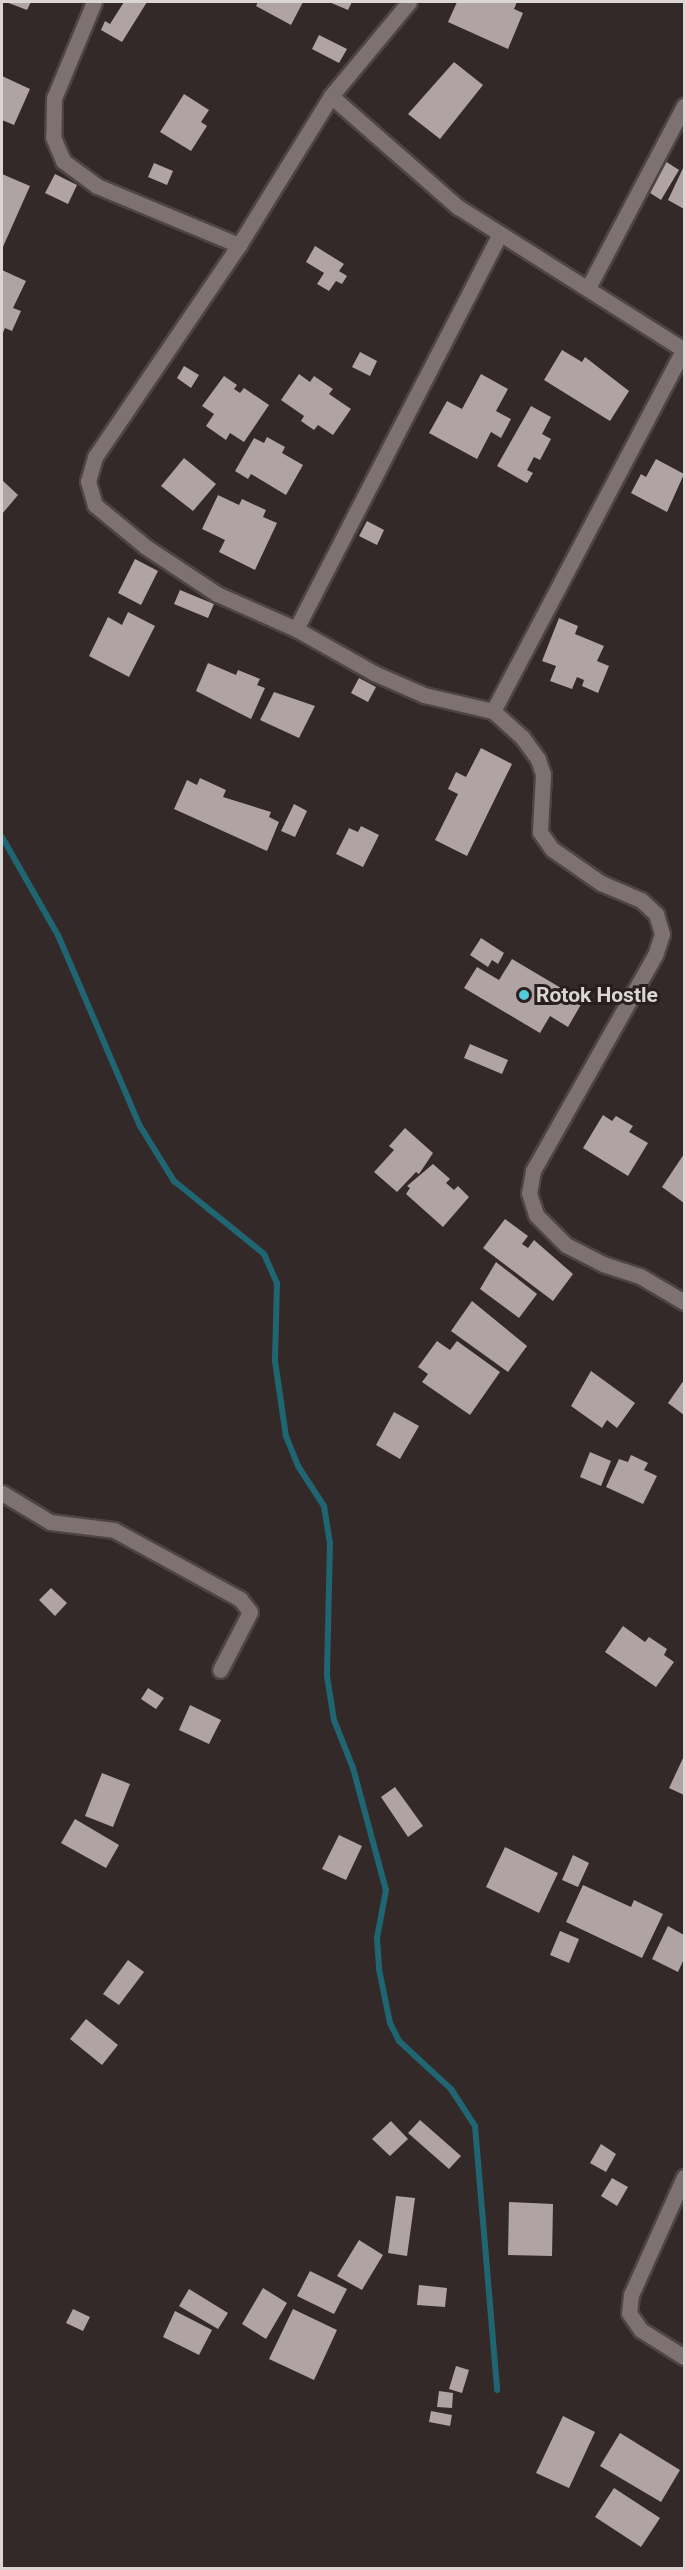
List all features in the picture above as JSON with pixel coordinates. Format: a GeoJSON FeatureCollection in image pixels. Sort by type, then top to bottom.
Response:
{"type":"FeatureCollection","features":[{"type":"Feature","properties":{"kind":"street"},"geometry":{"type":"LineString","coordinates":[[94,2],[54,98],[53,137],[63,161],[97,186],[239,245]]}},
{"type":"Feature","properties":{"kind":"street"},"geometry":{"type":"LineString","coordinates":[[409,2],[331,96],[239,245],[95,457],[88,481],[95,505],[146,547],[217,594],[296,628],[374,672],[424,695],[493,711],[522,737],[538,759],[543,774],[540,832],[552,849],[601,884],[641,900],[656,914],[662,934],[610,1041],[534,1171],[529,1193],[536,1215],[566,1245],[603,1264],[640,1276],[684,1302]]}},
{"type":"Feature","properties":{"kind":"street"},"geometry":{"type":"LineString","coordinates":[[331,96],[458,207],[499,235],[589,286],[684,349],[493,711]]}},
{"type":"Feature","properties":{"kind":"street"},"geometry":{"type":"LineString","coordinates":[[589,286],[684,106]]}},
{"type":"Feature","properties":{"kind":"street"},"geometry":{"type":"LineString","coordinates":[[296,628],[499,235]]}},
{"type":"Feature","properties":{"kind":"street"},"geometry":{"type":"LineString","coordinates":[[2,1493],[50,1522],[114,1530],[240,1599],[250,1612],[220,1670]]}},
{"type":"Feature","properties":{"kind":"street"},"geometry":{"type":"LineString","coordinates":[[684,2177],[631,2295],[629,2313],[641,2330],[684,2357]]}},
{"type":"Feature","properties":{"kind":"building"},"geometry":{"type":"Polygon","coordinates":[[[6,2],[31,2],[27,10],[6,2]]]}},
{"type":"Feature","properties":{"kind":"building"},"geometry":{"type":"Polygon","coordinates":[[[124,2],[147,2],[122,42],[101,30],[105,21],[110,24],[124,2]]]}},
{"type":"Feature","properties":{"kind":"building"},"geometry":{"type":"Polygon","coordinates":[[[258,2],[303,2],[291,25],[256,6],[258,2]]]}},
{"type":"Feature","properties":{"kind":"building"},"geometry":{"type":"Polygon","coordinates":[[[329,2],[352,2],[348,10],[329,2]]]}},
{"type":"Feature","properties":{"kind":"building"},"geometry":{"type":"Polygon","coordinates":[[[457,2],[517,2],[514,9],[523,13],[508,49],[448,22],[457,2]]]}},
{"type":"Feature","properties":{"kind":"building"},"geometry":{"type":"Polygon","coordinates":[[[319,35],[347,49],[339,63],[312,49],[319,35]]]}},
{"type":"Feature","properties":{"kind":"building"},"geometry":{"type":"Polygon","coordinates":[[[454,62],[483,85],[440,139],[408,114],[454,62]]]}},
{"type":"Feature","properties":{"kind":"building"},"geometry":{"type":"Polygon","coordinates":[[[2,76],[30,89],[14,125],[2,120],[2,76]]]}},
{"type":"Feature","properties":{"kind":"building"},"geometry":{"type":"Polygon","coordinates":[[[184,94],[209,110],[201,122],[207,126],[191,151],[160,132],[184,94]]]}},
{"type":"Feature","properties":{"kind":"building"},"geometry":{"type":"Polygon","coordinates":[[[662,159],[679,170],[661,200],[644,189],[662,159]]]}},
{"type":"Feature","properties":{"kind":"building"},"geometry":{"type":"Polygon","coordinates":[[[154,163],[173,171],[167,185],[148,177],[154,163]]]}},
{"type":"Feature","properties":{"kind":"building"},"geometry":{"type":"Polygon","coordinates":[[[684,166],[684,209],[668,200],[684,166]]]}},
{"type":"Feature","properties":{"kind":"building"},"geometry":{"type":"Polygon","coordinates":[[[2,174],[30,186],[2,249],[2,174]]]}},
{"type":"Feature","properties":{"kind":"building"},"geometry":{"type":"Polygon","coordinates":[[[55,174],[77,185],[68,204],[45,193],[55,174]]]}},
{"type":"Feature","properties":{"kind":"building"},"geometry":{"type":"Polygon","coordinates":[[[315,246],[344,264],[339,271],[347,276],[342,284],[336,281],[329,291],[317,284],[324,273],[306,262],[315,246]]]}},
{"type":"Feature","properties":{"kind":"building"},"geometry":{"type":"Polygon","coordinates":[[[2,270],[26,281],[13,308],[21,311],[12,331],[5,328],[2,335],[2,270]]]}},
{"type":"Feature","properties":{"kind":"building"},"geometry":{"type":"Polygon","coordinates":[[[562,350],[582,362],[585,357],[629,391],[610,421],[544,380],[562,350]]]}},
{"type":"Feature","properties":{"kind":"building"},"geometry":{"type":"Polygon","coordinates":[[[360,352],[377,361],[370,376],[352,367],[360,352]]]}},
{"type":"Feature","properties":{"kind":"building"},"geometry":{"type":"Polygon","coordinates":[[[184,366],[199,375],[191,388],[177,378],[184,366]]]}},
{"type":"Feature","properties":{"kind":"building"},"geometry":{"type":"Polygon","coordinates":[[[299,374],[310,382],[314,376],[333,389],[329,394],[351,409],[333,435],[318,425],[314,430],[301,421],[304,416],[281,400],[299,374]]]}},
{"type":"Feature","properties":{"kind":"building"},"geometry":{"type":"Polygon","coordinates":[[[481,374],[508,389],[496,411],[511,419],[501,438],[491,432],[477,459],[429,433],[447,401],[462,409],[481,374]]]}},
{"type":"Feature","properties":{"kind":"building"},"geometry":{"type":"Polygon","coordinates":[[[224,376],[237,385],[234,389],[240,393],[244,388],[269,405],[244,442],[230,433],[226,440],[206,426],[214,414],[202,406],[224,376]]]}},
{"type":"Feature","properties":{"kind":"building"},"geometry":{"type":"Polygon","coordinates":[[[531,406],[551,417],[542,434],[551,439],[540,460],[534,457],[527,470],[533,473],[527,483],[497,466],[531,406]]]}},
{"type":"Feature","properties":{"kind":"building"},"geometry":{"type":"Polygon","coordinates":[[[267,437],[285,447],[282,453],[303,465],[286,495],[251,474],[248,479],[235,471],[254,438],[264,443],[267,437]]]}},
{"type":"Feature","properties":{"kind":"building"},"geometry":{"type":"Polygon","coordinates":[[[184,458],[216,484],[193,511],[161,486],[184,458]]]}},
{"type":"Feature","properties":{"kind":"building"},"geometry":{"type":"Polygon","coordinates":[[[656,459],[684,474],[667,512],[631,493],[641,474],[646,477],[656,459]]]}},
{"type":"Feature","properties":{"kind":"building"},"geometry":{"type":"Polygon","coordinates":[[[2,480],[18,495],[2,514],[2,480]]]}},
{"type":"Feature","properties":{"kind":"building"},"geometry":{"type":"Polygon","coordinates":[[[218,495],[239,505],[242,499],[266,510],[263,517],[277,523],[255,570],[219,552],[225,540],[202,529],[218,495]]]}},
{"type":"Feature","properties":{"kind":"building"},"geometry":{"type":"Polygon","coordinates":[[[367,521],[384,530],[377,545],[359,536],[367,521]]]}},
{"type":"Feature","properties":{"kind":"building"},"geometry":{"type":"Polygon","coordinates":[[[135,559],[158,571],[141,605],[118,593],[135,559]]]}},
{"type":"Feature","properties":{"kind":"building"},"geometry":{"type":"Polygon","coordinates":[[[180,590],[214,604],[208,618],[174,604],[180,590]]]}},
{"type":"Feature","properties":{"kind":"building"},"geometry":{"type":"Polygon","coordinates":[[[128,612],[155,626],[129,677],[89,656],[108,617],[122,625],[128,612]]]}},
{"type":"Feature","properties":{"kind":"building"},"geometry":{"type":"Polygon","coordinates":[[[559,618],[578,626],[575,634],[604,646],[597,661],[609,666],[598,693],[582,686],[584,680],[577,677],[572,689],[550,681],[556,666],[542,661],[559,618]]]}},
{"type":"Feature","properties":{"kind":"building"},"geometry":{"type":"Polygon","coordinates":[[[208,663],[236,675],[238,670],[260,679],[257,685],[265,688],[251,719],[196,691],[208,663]]]}},
{"type":"Feature","properties":{"kind":"building"},"geometry":{"type":"Polygon","coordinates":[[[359,678],[376,687],[368,702],[351,693],[359,678]]]}},
{"type":"Feature","properties":{"kind":"building"},"geometry":{"type":"Polygon","coordinates":[[[274,692],[315,706],[299,738],[260,720],[274,692]]]}},
{"type":"Feature","properties":{"kind":"building"},"geometry":{"type":"Polygon","coordinates":[[[481,748],[512,764],[467,856],[435,840],[458,794],[448,789],[456,772],[466,777],[481,748]]]}},
{"type":"Feature","properties":{"kind":"building"},"geometry":{"type":"Polygon","coordinates":[[[200,778],[226,790],[223,797],[271,812],[269,817],[279,822],[267,851],[174,809],[187,780],[197,785],[200,778]]]}},
{"type":"Feature","properties":{"kind":"building"},"geometry":{"type":"Polygon","coordinates":[[[294,804],[307,811],[295,837],[281,831],[294,804]]]}},
{"type":"Feature","properties":{"kind":"building"},"geometry":{"type":"Polygon","coordinates":[[[361,826],[379,835],[363,867],[336,854],[349,828],[358,832],[361,826]]]}},
{"type":"Feature","properties":{"kind":"building"},"geometry":{"type":"Polygon","coordinates":[[[481,938],[504,953],[498,964],[492,960],[488,967],[470,955],[481,938]]]}},
{"type":"Feature","properties":{"kind":"building","name":"Rotok Hostle"},"geometry":{"type":"Polygon","coordinates":[[[512,959],[583,1001],[568,1027],[550,1016],[540,1033],[464,988],[477,967],[499,980],[512,959]]]}},
{"type":"Feature","properties":{"kind":"building"},"geometry":{"type":"Polygon","coordinates":[[[470,1044],[508,1060],[502,1074],[464,1058],[470,1044]]]}},
{"type":"Feature","properties":{"kind":"building"},"geometry":{"type":"Polygon","coordinates":[[[603,1115],[612,1121],[616,1116],[633,1126],[629,1132],[648,1143],[628,1176],[583,1148],[603,1115]]]}},
{"type":"Feature","properties":{"kind":"building"},"geometry":{"type":"Polygon","coordinates":[[[405,1128],[433,1153],[419,1174],[416,1172],[397,1192],[374,1172],[394,1150],[389,1146],[405,1128]]]}},
{"type":"Feature","properties":{"kind":"building"},"geometry":{"type":"Polygon","coordinates":[[[684,1154],[684,1203],[662,1187],[684,1154]]]}},
{"type":"Feature","properties":{"kind":"building"},"geometry":{"type":"Polygon","coordinates":[[[433,1164],[450,1179],[446,1183],[454,1190],[458,1186],[469,1197],[443,1227],[406,1194],[410,1188],[407,1186],[433,1164]]]}},
{"type":"Feature","properties":{"kind":"building"},"geometry":{"type":"Polygon","coordinates":[[[505,1219],[528,1236],[522,1244],[528,1248],[534,1240],[573,1274],[553,1301],[483,1248],[505,1219]]]}},
{"type":"Feature","properties":{"kind":"building"},"geometry":{"type":"Polygon","coordinates":[[[496,1262],[537,1294],[519,1318],[480,1289],[496,1262]]]}},
{"type":"Feature","properties":{"kind":"building"},"geometry":{"type":"Polygon","coordinates":[[[472,1301],[527,1346],[508,1372],[451,1331],[472,1301]]]}},
{"type":"Feature","properties":{"kind":"building"},"geometry":{"type":"Polygon","coordinates":[[[437,1341],[450,1350],[457,1341],[500,1372],[470,1415],[422,1382],[428,1374],[418,1367],[437,1341]]]}},
{"type":"Feature","properties":{"kind":"building"},"geometry":{"type":"Polygon","coordinates":[[[591,1371],[635,1403],[617,1428],[607,1420],[602,1428],[571,1406],[591,1371]]]}},
{"type":"Feature","properties":{"kind":"building"},"geometry":{"type":"Polygon","coordinates":[[[684,1380],[684,1415],[668,1403],[684,1380]]]}},
{"type":"Feature","properties":{"kind":"building"},"geometry":{"type":"Polygon","coordinates":[[[394,1412],[419,1426],[400,1459],[376,1445],[394,1412]]]}},
{"type":"Feature","properties":{"kind":"building"},"geometry":{"type":"Polygon","coordinates":[[[590,1452],[611,1461],[601,1486],[580,1477],[590,1452]]]}},
{"type":"Feature","properties":{"kind":"building"},"geometry":{"type":"Polygon","coordinates":[[[631,1455],[648,1463],[644,1470],[657,1476],[643,1504],[606,1487],[619,1459],[628,1462],[631,1455]]]}},
{"type":"Feature","properties":{"kind":"building"},"geometry":{"type":"Polygon","coordinates":[[[51,1588],[67,1603],[55,1616],[39,1600],[51,1588]]]}},
{"type":"Feature","properties":{"kind":"building"},"geometry":{"type":"Polygon","coordinates":[[[623,1626],[645,1642],[649,1637],[667,1649],[664,1655],[674,1662],[656,1687],[605,1652],[623,1626]]]}},
{"type":"Feature","properties":{"kind":"building"},"geometry":{"type":"Polygon","coordinates":[[[148,1688],[164,1698],[156,1709],[141,1699],[148,1688]]]}},
{"type":"Feature","properties":{"kind":"building"},"geometry":{"type":"Polygon","coordinates":[[[190,1705],[221,1720],[209,1744],[179,1730],[190,1705]]]}},
{"type":"Feature","properties":{"kind":"building"},"geometry":{"type":"Polygon","coordinates":[[[684,1756],[684,1795],[669,1788],[684,1756]]]}},
{"type":"Feature","properties":{"kind":"building"},"geometry":{"type":"Polygon","coordinates":[[[102,1773],[130,1784],[113,1827],[85,1816],[102,1773]]]}},
{"type":"Feature","properties":{"kind":"building"},"geometry":{"type":"Polygon","coordinates":[[[395,1787],[423,1826],[408,1837],[381,1797],[395,1787]]]}},
{"type":"Feature","properties":{"kind":"building"},"geometry":{"type":"Polygon","coordinates":[[[75,1819],[119,1845],[106,1868],[61,1843],[75,1819]]]}},
{"type":"Feature","properties":{"kind":"building"},"geometry":{"type":"Polygon","coordinates":[[[339,1835],[362,1846],[346,1880],[322,1869],[339,1835]]]}},
{"type":"Feature","properties":{"kind":"building"},"geometry":{"type":"Polygon","coordinates":[[[505,1847],[558,1873],[539,1913],[486,1887],[505,1847]]]}},
{"type":"Feature","properties":{"kind":"building"},"geometry":{"type":"Polygon","coordinates":[[[573,1855],[589,1863],[578,1887],[562,1880],[573,1855]]]}},
{"type":"Feature","properties":{"kind":"building"},"geometry":{"type":"Polygon","coordinates":[[[583,1885],[631,1907],[634,1900],[663,1914],[642,1958],[566,1922],[583,1885]]]}},
{"type":"Feature","properties":{"kind":"building"},"geometry":{"type":"Polygon","coordinates":[[[668,1926],[684,1935],[684,1959],[678,1972],[652,1959],[668,1926]]]}},
{"type":"Feature","properties":{"kind":"building"},"geometry":{"type":"Polygon","coordinates":[[[560,1931],[579,1939],[569,1963],[550,1955],[560,1931]]]}},
{"type":"Feature","properties":{"kind":"building"},"geometry":{"type":"Polygon","coordinates":[[[128,1960],[144,1972],[119,2005],[103,1994],[128,1960]]]}},
{"type":"Feature","properties":{"kind":"building"},"geometry":{"type":"Polygon","coordinates":[[[86,2019],[118,2045],[102,2065],[70,2039],[86,2019]]]}},
{"type":"Feature","properties":{"kind":"building"},"geometry":{"type":"Polygon","coordinates":[[[420,2120],[461,2156],[449,2169],[408,2133],[420,2120]]]}},
{"type":"Feature","properties":{"kind":"building"},"geometry":{"type":"Polygon","coordinates":[[[391,2121],[408,2139],[390,2156],[372,2139],[391,2121]]]}},
{"type":"Feature","properties":{"kind":"building"},"geometry":{"type":"Polygon","coordinates":[[[601,2144],[616,2154],[606,2172],[590,2163],[601,2144]]]}},
{"type":"Feature","properties":{"kind":"building"},"geometry":{"type":"Polygon","coordinates":[[[612,2178],[628,2187],[617,2206],[601,2196],[612,2178]]]}},
{"type":"Feature","properties":{"kind":"building"},"geometry":{"type":"Polygon","coordinates":[[[396,2196],[415,2198],[407,2256],[388,2253],[396,2196]]]}},
{"type":"Feature","properties":{"kind":"building"},"geometry":{"type":"Polygon","coordinates":[[[509,2202],[553,2204],[552,2256],[508,2255],[509,2202]]]}},
{"type":"Feature","properties":{"kind":"building"},"geometry":{"type":"Polygon","coordinates":[[[359,2240],[383,2255],[362,2290],[337,2276],[359,2240]]]}},
{"type":"Feature","properties":{"kind":"building"},"geometry":{"type":"Polygon","coordinates":[[[310,2271],[347,2289],[334,2314],[297,2296],[310,2271]]]}},
{"type":"Feature","properties":{"kind":"building"},"geometry":{"type":"Polygon","coordinates":[[[419,2285],[447,2288],[445,2307],[417,2305],[419,2285]]]}},
{"type":"Feature","properties":{"kind":"building"},"geometry":{"type":"Polygon","coordinates":[[[263,2288],[287,2303],[266,2339],[242,2324],[263,2288]]]}},
{"type":"Feature","properties":{"kind":"building"},"geometry":{"type":"Polygon","coordinates":[[[189,2289],[228,2313],[218,2329],[179,2306],[189,2289]]]}},
{"type":"Feature","properties":{"kind":"building"},"geometry":{"type":"Polygon","coordinates":[[[73,2309],[90,2317],[83,2331],[66,2323],[73,2309]]]}},
{"type":"Feature","properties":{"kind":"building"},"geometry":{"type":"Polygon","coordinates":[[[293,2309],[337,2330],[314,2380],[269,2359],[293,2309]]]}},
{"type":"Feature","properties":{"kind":"building"},"geometry":{"type":"Polygon","coordinates":[[[175,2311],[212,2330],[199,2355],[163,2337],[175,2311]]]}},
{"type":"Feature","properties":{"kind":"building"},"geometry":{"type":"Polygon","coordinates":[[[456,2366],[469,2370],[462,2393],[449,2389],[456,2366]]]}},
{"type":"Feature","properties":{"kind":"building"},"geometry":{"type":"Polygon","coordinates":[[[439,2391],[453,2393],[452,2408],[437,2407],[439,2391]]]}},
{"type":"Feature","properties":{"kind":"building"},"geometry":{"type":"Polygon","coordinates":[[[431,2411],[452,2415],[450,2426],[429,2422],[431,2411]]]}},
{"type":"Feature","properties":{"kind":"building"},"geometry":{"type":"Polygon","coordinates":[[[563,2416],[595,2432],[569,2488],[536,2473],[563,2416]]]}},
{"type":"Feature","properties":{"kind":"building"},"geometry":{"type":"Polygon","coordinates":[[[620,2433],[680,2470],[661,2502],[600,2466],[620,2433]]]}},
{"type":"Feature","properties":{"kind":"building"},"geometry":{"type":"Polygon","coordinates":[[[614,2488],[660,2518],[641,2547],[595,2517],[614,2488]]]}},
{"type":"Feature","properties":{"kind":"waterway"},"geometry":{"type":"LineString","coordinates":[[2,837],[58,935],[140,1126],[174,1181],[264,1254],[277,1283],[275,1361],[286,1436],[298,1466],[324,1506],[330,1542],[327,1676],[334,1720],[353,1768],[386,1890],[377,1938],[379,1969],[390,2023],[399,2041],[451,2089],[475,2126],[497,2390]]}},
{"type":"Feature","properties":{"kind":"place","name":"Rotok Hostle"},"geometry":{"type":"Point","coordinates":[524,995]}}]}
